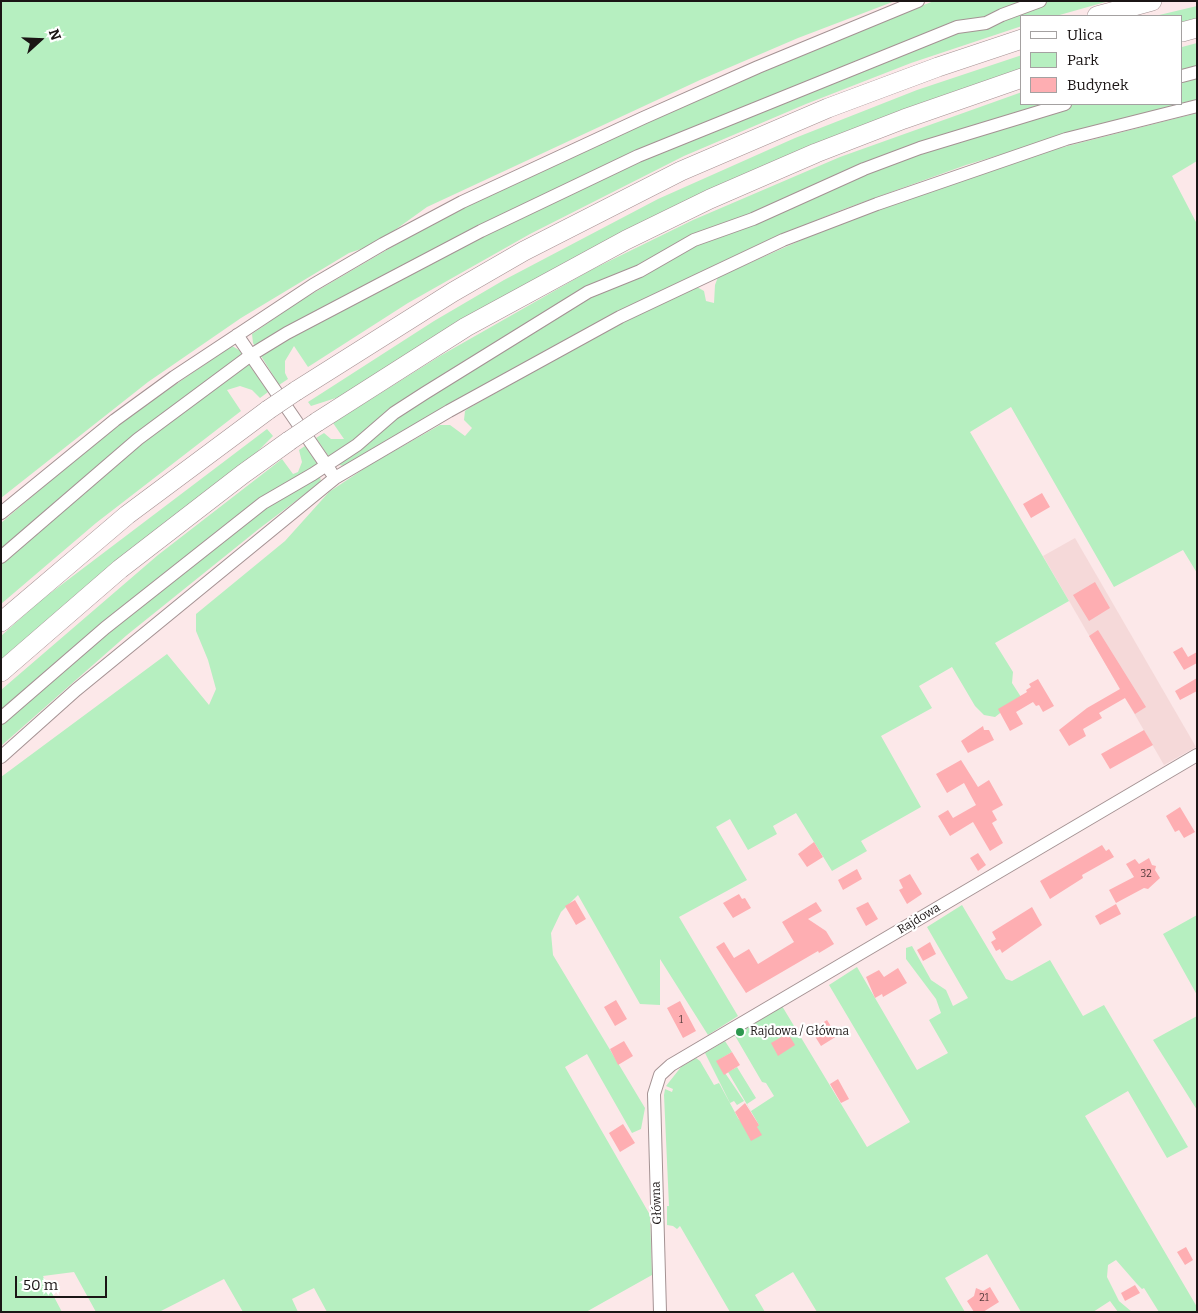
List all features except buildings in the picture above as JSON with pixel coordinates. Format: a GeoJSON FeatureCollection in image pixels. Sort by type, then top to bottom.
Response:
{"type":"FeatureCollection","features":[{"type":"Feature","properties":{"kind":"highway"},"geometry":{"type":"LineString","coordinates":[[1101,15],[1152,1]]}},
{"type":"Feature","properties":{"kind":"highway"},"geometry":{"type":"LineString","coordinates":[[1183,32],[1197,28]]}},
{"type":"Feature","properties":{"kind":"highway"},"geometry":{"type":"LineString","coordinates":[[1,622],[127,515],[268,410],[453,292],[524,251],[656,184],[828,108],[930,70],[1020,40]]}},
{"type":"Feature","properties":{"kind":"highway"},"geometry":{"type":"LineString","coordinates":[[1,672],[127,563],[243,474],[317,422],[466,327],[634,236],[719,195],[816,153],[904,119],[1020,79]]}},
{"type":"Feature","properties":{"kind":"street"},"geometry":{"type":"LineString","coordinates":[[1,513],[115,420],[174,377],[328,276],[462,202],[758,66],[918,1]]}},
{"type":"Feature","properties":{"kind":"street"},"geometry":{"type":"LineString","coordinates":[[1,558],[102,468],[251,355],[296,328],[482,232],[638,156],[949,30],[986,23],[1002,14],[1040,1]]}},
{"type":"Feature","properties":{"kind":"street"},"geometry":{"type":"LineString","coordinates":[[1183,76],[1197,72]]}},
{"type":"Feature","properties":{"kind":"street"},"geometry":{"type":"LineString","coordinates":[[1,718],[104,628],[262,503],[327,465],[356,445],[402,408],[588,292],[640,271],[694,240],[753,219],[864,169],[920,148],[1062,105]]}},
{"type":"Feature","properties":{"kind":"street"},"geometry":{"type":"LineString","coordinates":[[1,756],[76,690],[336,478],[449,411],[620,317],[783,240],[894,197],[1047,145],[1197,106]]}},
{"type":"Feature","properties":{"kind":"street"},"geometry":{"type":"LineString","coordinates":[[237,335],[336,478]]}},
{"type":"Feature","properties":{"kind":"street","name":"Rajdowa"},"geometry":{"type":"LineString","coordinates":[[654,1094],[656,1080],[671,1065],[1197,755]]}},
{"type":"Feature","properties":{"kind":"street","name":"Główna"},"geometry":{"type":"LineString","coordinates":[[654,1094],[660,1312]]}},
{"type":"Feature","properties":{"kind":"shaded area"},"geometry":{"type":"Polygon","coordinates":[[[1075,538],[1196,747],[1164,765],[1043,556],[1075,538]]]}},
{"type":"Feature","properties":{"kind":"green space"},"geometry":{"type":"Polygon","coordinates":[[[1,1],[895,1],[798,38],[700,80],[427,207],[388,235],[367,247],[349,253],[241,318],[148,382],[1,498],[1,1]]]}},
{"type":"Feature","properties":{"kind":"green space"},"geometry":{"type":"Polygon","coordinates":[[[934,1],[1109,1],[1060,15],[1020,15],[1020,27],[911,63],[806,104],[684,156],[530,234],[408,303],[308,367],[294,346],[285,361],[285,373],[288,379],[279,385],[253,343],[252,334],[298,302],[438,220],[597,145],[863,28],[934,1]]]}},
{"type":"Feature","properties":{"kind":"green space"},"geometry":{"type":"Polygon","coordinates":[[[1197,6],[1197,20],[1183,24],[1183,15],[1159,15],[1197,6]]]}},
{"type":"Feature","properties":{"kind":"green space"},"geometry":{"type":"Polygon","coordinates":[[[1197,43],[1197,101],[1183,104],[1183,47],[1197,43]]]}},
{"type":"Feature","properties":{"kind":"green space"},"geometry":{"type":"Polygon","coordinates":[[[1020,56],[1020,71],[836,137],[339,397],[311,406],[308,402],[434,321],[504,280],[658,199],[795,138],[917,90],[1020,56]]]}},
{"type":"Feature","properties":{"kind":"green space"},"geometry":{"type":"Polygon","coordinates":[[[1020,93],[1020,105],[1181,105],[1097,126],[966,165],[844,209],[768,240],[612,314],[344,466],[334,464],[316,438],[324,433],[331,439],[344,439],[333,423],[440,356],[591,270],[693,220],[840,157],[1020,93]]]}},
{"type":"Feature","properties":{"kind":"green space"},"geometry":{"type":"Polygon","coordinates":[[[1197,113],[1197,161],[1172,176],[1197,224],[1197,573],[1183,550],[1114,587],[1011,407],[970,432],[1069,601],[995,643],[1013,672],[1012,683],[1021,697],[995,717],[984,715],[975,706],[952,667],[919,686],[932,708],[881,736],[921,807],[861,841],[867,851],[832,871],[796,813],[773,826],[777,834],[748,850],[730,819],[716,827],[747,880],[679,917],[738,1016],[708,1035],[660,959],[660,1005],[640,1004],[578,895],[561,912],[551,933],[553,955],[645,1108],[641,1129],[632,1133],[587,1054],[565,1067],[650,1215],[652,1275],[586,1312],[327,1312],[314,1288],[292,1299],[298,1312],[243,1312],[224,1279],[159,1312],[96,1312],[74,1272],[43,1276],[62,1312],[1,1312],[1,777],[167,654],[209,705],[216,689],[208,660],[196,631],[196,614],[285,541],[329,492],[371,464],[440,425],[450,425],[465,436],[472,428],[464,420],[465,411],[570,351],[628,319],[697,287],[704,291],[706,301],[714,303],[715,285],[718,277],[815,234],[906,198],[1052,150],[1197,113]]]}},
{"type":"Feature","properties":{"kind":"green space"},"geometry":{"type":"Polygon","coordinates":[[[232,346],[239,350],[268,392],[260,398],[252,390],[240,386],[227,390],[241,411],[96,523],[1,604],[1,523],[71,463],[138,410],[232,346]]]}},
{"type":"Feature","properties":{"kind":"green space"},"geometry":{"type":"Polygon","coordinates":[[[267,429],[273,436],[254,455],[1,661],[1,636],[40,601],[267,429]]]}},
{"type":"Feature","properties":{"kind":"green space"},"geometry":{"type":"Polygon","coordinates":[[[305,446],[318,465],[321,482],[260,528],[127,635],[1,746],[1,690],[158,555],[282,459],[293,474],[298,472],[302,462],[299,450],[305,446]]]}},
{"type":"Feature","properties":{"kind":"green space"},"geometry":{"type":"Polygon","coordinates":[[[962,905],[1006,979],[1012,981],[1050,960],[1083,1016],[1104,1005],[1188,1147],[1167,1158],[1128,1091],[1085,1116],[1197,1307],[1197,1312],[1159,1312],[1144,1288],[1142,1289],[1137,1284],[1116,1260],[1108,1265],[1107,1277],[1119,1301],[1132,1312],[1118,1312],[1110,1301],[1093,1312],[1021,1312],[987,1254],[945,1278],[965,1312],[817,1312],[793,1272],[755,1295],[765,1312],[730,1312],[680,1226],[677,1229],[667,1225],[667,1206],[669,1206],[664,1095],[665,1089],[672,1092],[673,1089],[666,1086],[681,1067],[696,1058],[700,1061],[714,1085],[719,1083],[742,1123],[759,1125],[728,1072],[737,1067],[756,1098],[747,1104],[751,1111],[774,1096],[766,1083],[762,1082],[734,1034],[737,1036],[747,1031],[745,1028],[782,1006],[867,1147],[910,1122],[829,985],[857,967],[917,1070],[948,1053],[929,1020],[941,1013],[936,999],[906,959],[906,948],[912,946],[931,980],[946,990],[953,1006],[968,998],[927,927],[962,905]]]}},
{"type":"Feature","properties":{"kind":"green space"},"geometry":{"type":"Polygon","coordinates":[[[1197,915],[1197,995],[1163,934],[1197,915]]]}},
{"type":"Feature","properties":{"kind":"green space"},"geometry":{"type":"Polygon","coordinates":[[[1197,1016],[1197,1110],[1153,1040],[1197,1016]]]}},
{"type":"Feature","properties":{"kind":"green space"},"geometry":{"type":"Polygon","coordinates":[[[725,1041],[732,1052],[717,1061],[744,1101],[737,1105],[734,1101],[730,1103],[705,1053],[725,1041]]]}},
{"type":"Feature","properties":{"kind":"place","name":"Rajdowa / Główna"},"geometry":{"type":"Point","coordinates":[740,1032]}}]}
